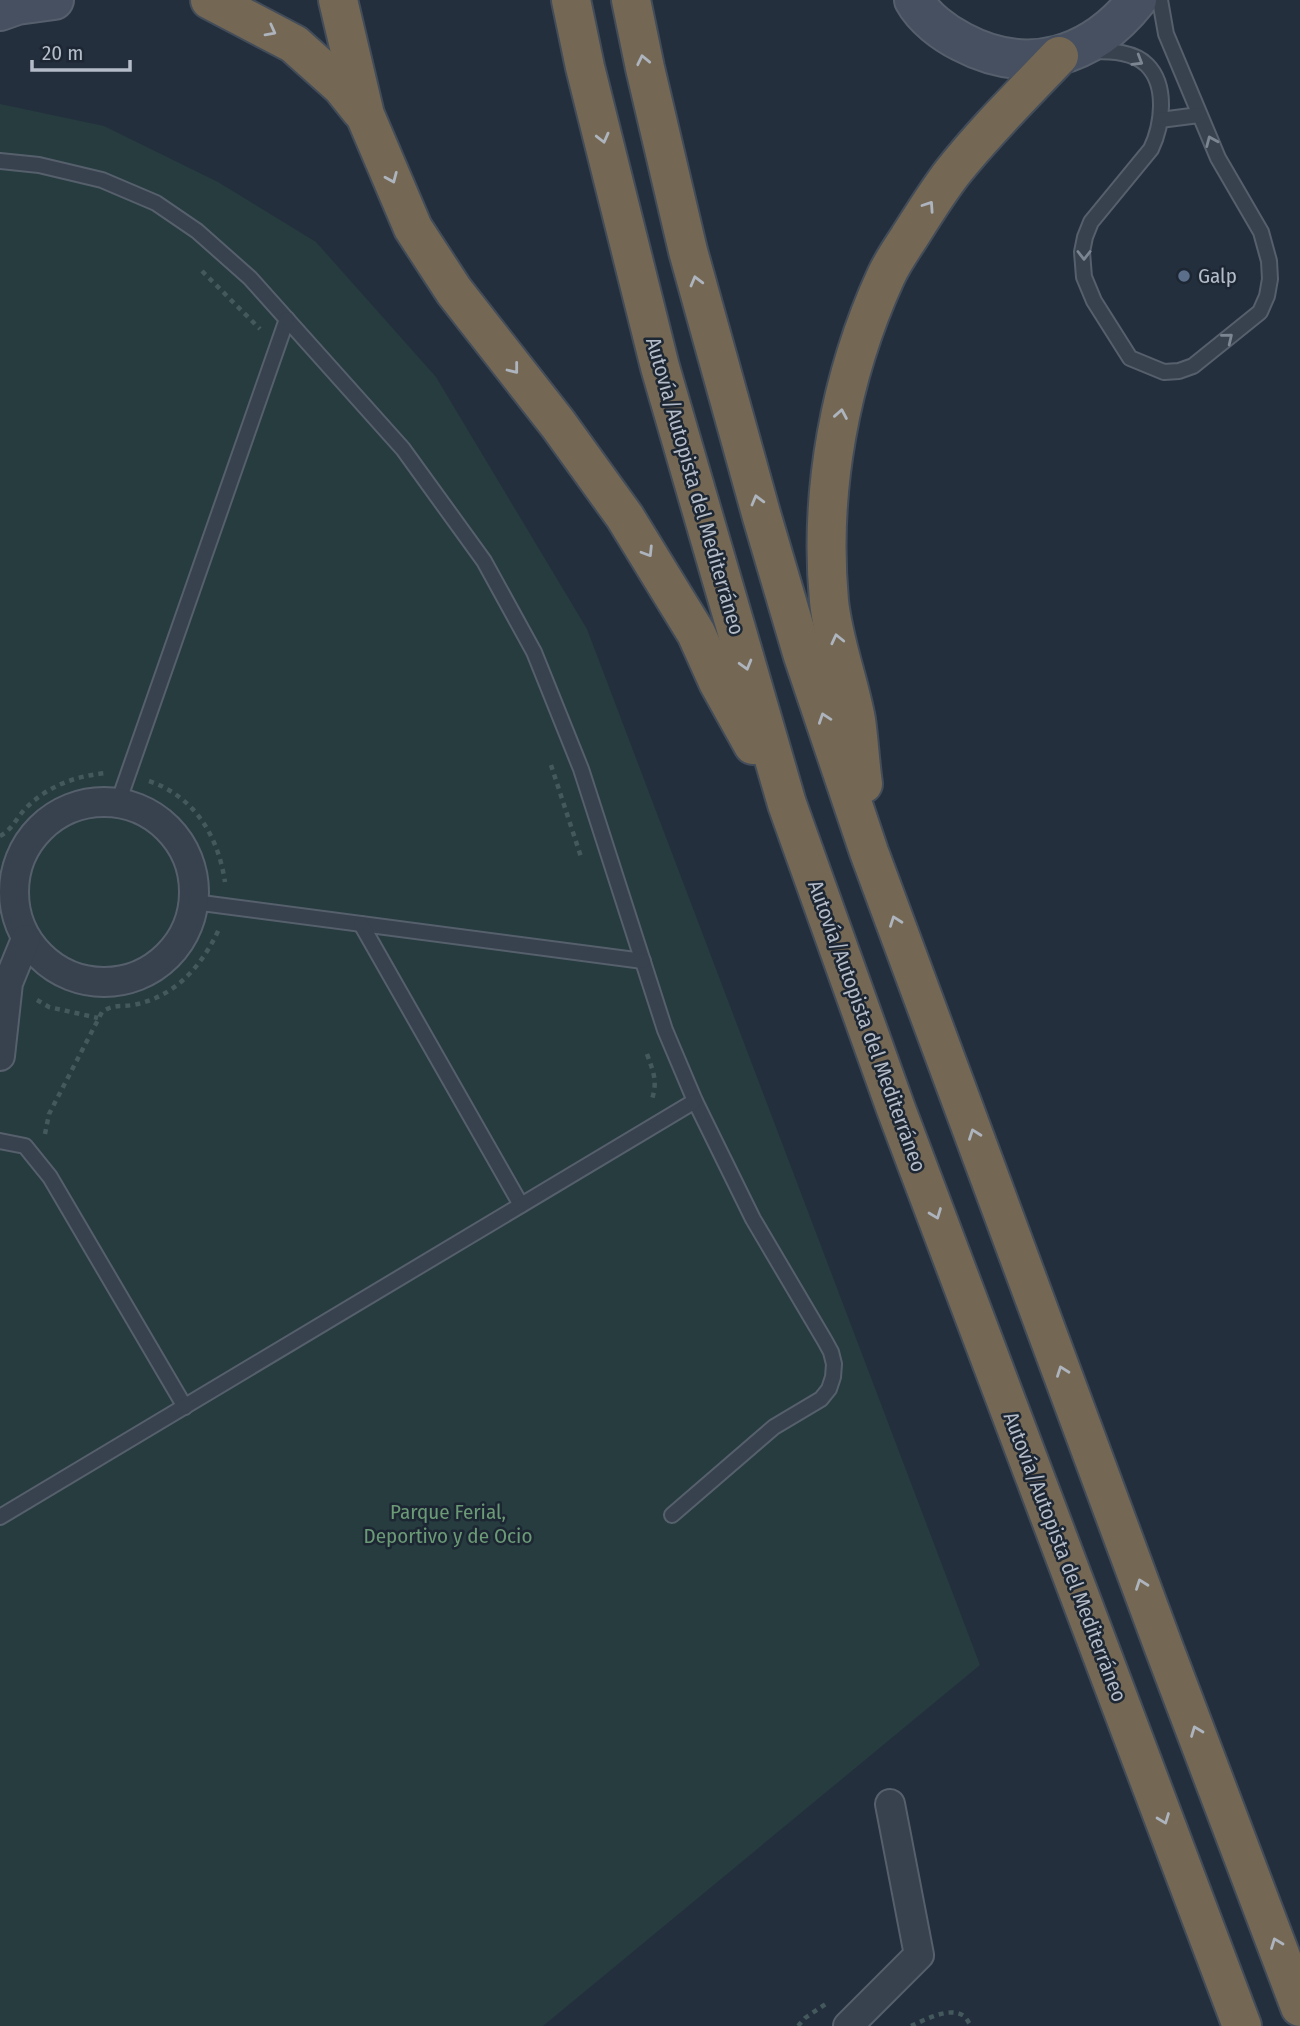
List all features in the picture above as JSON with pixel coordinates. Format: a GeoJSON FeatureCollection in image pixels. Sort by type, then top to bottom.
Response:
{"type":"FeatureCollection","features":[{"type":"Feature","properties":{"kind":"highway"},"geometry":{"type":"LineString","coordinates":[[210,0],[294,44],[341,86],[365,115]]}},
{"type":"Feature","properties":{"kind":"highway"},"geometry":{"type":"LineString","coordinates":[[338,0],[365,115],[413,228],[454,290],[558,424],[625,517],[696,633],[718,682],[787,804]]}},
{"type":"Feature","properties":{"kind":"highway","name":"Autovía/Autopista del Mediterráneo"},"geometry":{"type":"LineString","coordinates":[[571,0],[585,67],[660,367],[787,804],[896,1109],[1242,2026]]}},
{"type":"Feature","properties":{"kind":"highway"},"geometry":{"type":"LineString","coordinates":[[631,0],[688,251],[803,656],[869,852],[1300,2007]]}},
{"type":"Feature","properties":{"kind":"highway"},"geometry":{"type":"LineString","coordinates":[[869,852],[856,720],[829,606],[826,570],[832,467],[844,400],[862,337],[887,274],[928,206],[981,138],[1066,54]]}},
{"type":"Feature","properties":{"kind":"main road"},"geometry":{"type":"LineString","coordinates":[[11,5],[54,0]]}},
{"type":"Feature","properties":{"kind":"main road"},"geometry":{"type":"LineString","coordinates":[[914,3],[947,35],[982,53],[1020,60],[1066,54],[1089,44],[1115,25],[1137,0]]}},
{"type":"Feature","properties":{"kind":"street"},"geometry":{"type":"LineString","coordinates":[[98,802],[118,803],[145,812],[169,830],[181,845],[194,882],[194,902],[189,922],[180,940],[152,969],[133,978],[93,982],[73,977],[47,962],[26,939],[7,895],[15,876],[10,854],[61,812],[98,802]]}},
{"type":"Feature","properties":{"kind":"street"},"geometry":{"type":"LineString","coordinates":[[0,1056],[8,984],[26,939]]}},
{"type":"Feature","properties":{"kind":"street"},"geometry":{"type":"LineString","coordinates":[[848,2026],[919,1955],[890,1804]]}},
{"type":"Feature","properties":{"kind":"lane"},"geometry":{"type":"LineString","coordinates":[[1066,54],[1115,51],[1146,64],[1154,76],[1159,90],[1160,120],[1157,135],[1151,149],[1091,222],[1084,237],[1082,252],[1084,277],[1094,301],[1130,358],[1164,372],[1193,366],[1260,312],[1267,296],[1269,261],[1261,232],[1218,158],[1199,115],[1166,34],[1160,0]]}},
{"type":"Feature","properties":{"kind":"lane"},"geometry":{"type":"LineString","coordinates":[[1160,120],[1199,115]]}},
{"type":"Feature","properties":{"kind":"lane"},"geometry":{"type":"LineString","coordinates":[[0,161],[39,165],[102,180],[156,203],[206,239],[250,278],[403,449],[484,561],[534,652],[581,769],[665,1030],[695,1101],[753,1219],[825,1341],[834,1364],[829,1389],[821,1399],[774,1427],[672,1515]]}},
{"type":"Feature","properties":{"kind":"lane"},"geometry":{"type":"LineString","coordinates":[[118,803],[288,319]]}},
{"type":"Feature","properties":{"kind":"lane"},"geometry":{"type":"LineString","coordinates":[[194,902],[643,961]]}},
{"type":"Feature","properties":{"kind":"lane"},"geometry":{"type":"LineString","coordinates":[[361,924],[521,1205]]}},
{"type":"Feature","properties":{"kind":"lane"},"geometry":{"type":"LineString","coordinates":[[0,1517],[695,1101]]}},
{"type":"Feature","properties":{"kind":"lane"},"geometry":{"type":"LineString","coordinates":[[0,1141],[25,1146],[50,1177],[184,1406]]}},
{"type":"Feature","properties":{"kind":"path"},"geometry":{"type":"LineString","coordinates":[[195,264],[278,348]]}},
{"type":"Feature","properties":{"kind":"path"},"geometry":{"type":"LineString","coordinates":[[547,755],[585,869]]}},
{"type":"Feature","properties":{"kind":"path"},"geometry":{"type":"LineString","coordinates":[[0,836],[6,833],[24,809],[64,782],[88,775],[128,775],[160,785],[198,814],[212,835],[221,857],[225,881],[225,906],[219,930],[208,952],[193,971],[175,987],[153,999],[130,1006],[108,1007],[97,1018],[48,1114],[45,1143]]}},
{"type":"Feature","properties":{"kind":"path"},"geometry":{"type":"LineString","coordinates":[[8,984],[49,1007],[97,1018]]}},
{"type":"Feature","properties":{"kind":"path"},"geometry":{"type":"LineString","coordinates":[[644,1046],[656,1084],[654,1097],[647,1109]]}},
{"type":"Feature","properties":{"kind":"path"},"geometry":{"type":"LineString","coordinates":[[911,2026],[940,2014],[953,2013],[964,2016],[971,2026]]}},
{"type":"Feature","properties":{"kind":"green space","name":"Parque Ferial, Deportivo y de Ocio"},"geometry":{"type":"Polygon","coordinates":[[[0,104],[104,126],[218,182],[316,242],[436,377],[587,629],[980,1665],[543,2026],[0,2026],[0,104]]]}},
{"type":"Feature","properties":{"kind":"place","name":"Galp"},"geometry":{"type":"Point","coordinates":[1184,276]}}]}
